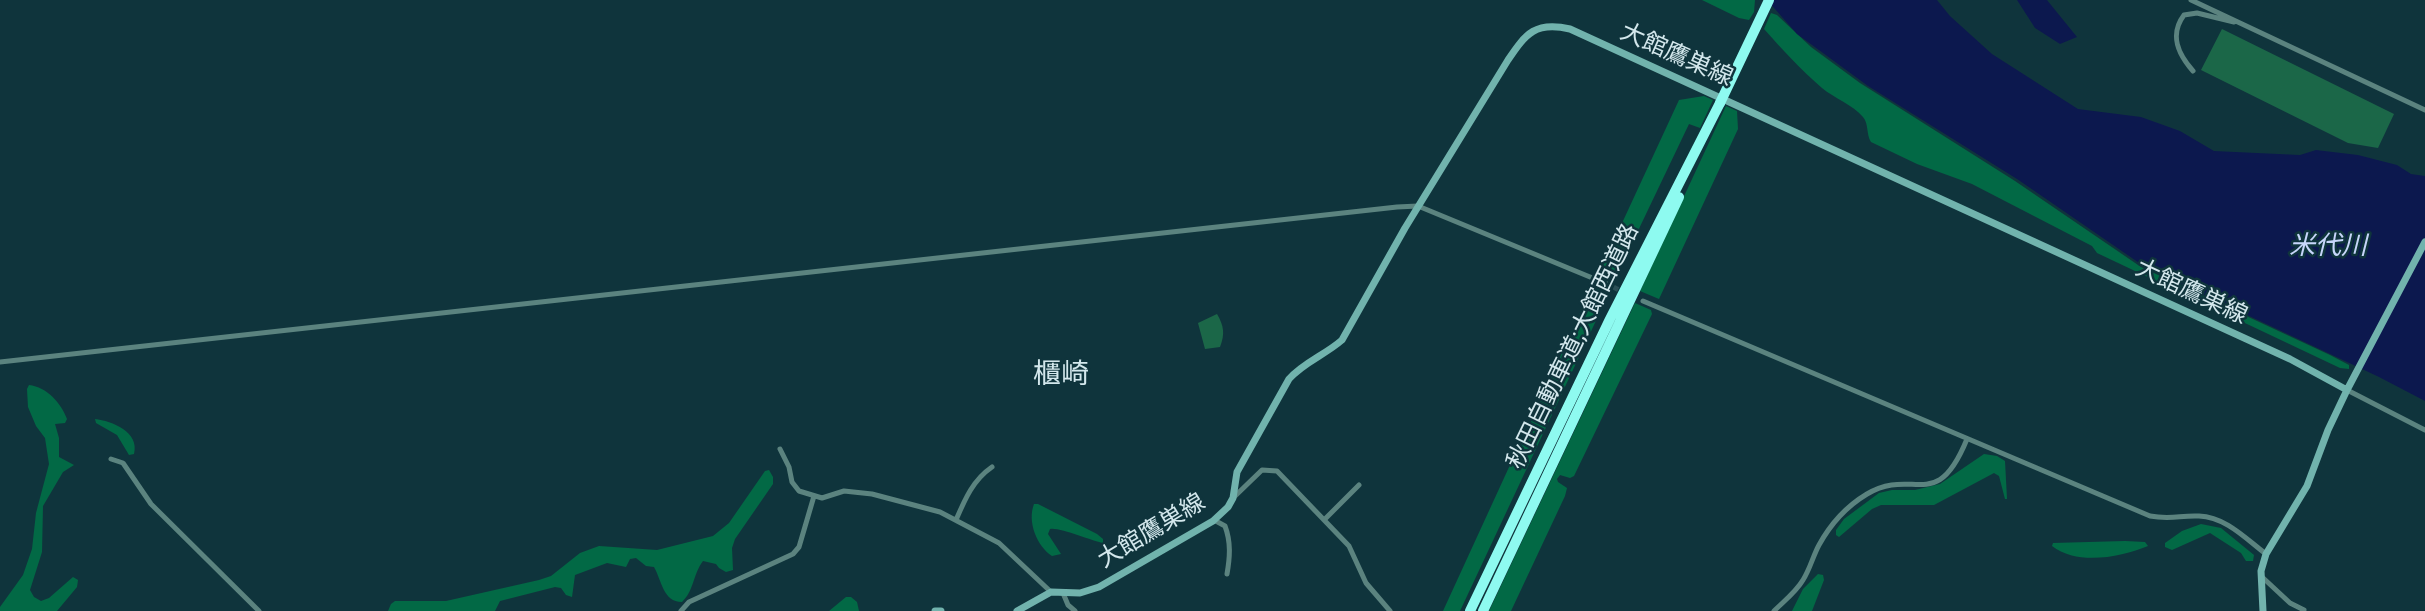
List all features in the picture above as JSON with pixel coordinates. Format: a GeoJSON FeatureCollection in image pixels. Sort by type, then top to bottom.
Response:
{"type":"FeatureCollection","features":[{"type":"Feature","properties":{"kind":"highway","name":"秋田自動車道;大館西道路"},"geometry":{"type":"LineString","coordinates":[[1470,611],[1610,319],[1769,0]]}},
{"type":"Feature","properties":{"kind":"highway","name":"秋田自動車道;大館西道路"},"geometry":{"type":"LineString","coordinates":[[1483,611],[1668,221],[1720,103]]}},
{"type":"Feature","properties":{"kind":"main road","name":"大館鷹巣線"},"geometry":{"type":"LineString","coordinates":[[1051,592],[1080,593],[1099,587],[1214,520],[1228,507],[1233,498],[1237,472],[1289,379],[1299,368],[1330,351],[1342,340],[1418,206],[1518,45],[1528,34],[1552,25],[1582,34],[1919,188],[2290,359],[2347,390]]}},
{"type":"Feature","properties":{"kind":"main road"},"geometry":{"type":"LineString","coordinates":[[2263,611],[2261,576],[2266,554],[2310,479],[2328,430],[2347,390],[2425,242]]}},
{"type":"Feature","properties":{"kind":"main road"},"geometry":{"type":"LineString","coordinates":[[1017,611],[1051,592]]}},
{"type":"Feature","properties":{"kind":"main road"},"geometry":{"type":"LineString","coordinates":[[935,611],[941,611]]}},
{"type":"Feature","properties":{"kind":"street"},"geometry":{"type":"LineString","coordinates":[[2191,0],[2425,109]]}},
{"type":"Feature","properties":{"kind":"street"},"geometry":{"type":"LineString","coordinates":[[2193,71],[2183,60],[2177,47],[2176,33],[2184,15],[2197,13],[2240,23]]}},
{"type":"Feature","properties":{"kind":"street"},"geometry":{"type":"LineString","coordinates":[[0,362],[1209,226],[1418,206],[1607,285]]}},
{"type":"Feature","properties":{"kind":"street"},"geometry":{"type":"LineString","coordinates":[[1643,301],[2150,516],[2165,519],[2198,516],[2222,521],[2266,554]]}},
{"type":"Feature","properties":{"kind":"street"},"geometry":{"type":"LineString","coordinates":[[2347,390],[2425,430]]}},
{"type":"Feature","properties":{"kind":"street"},"geometry":{"type":"LineString","coordinates":[[1773,611],[1804,579],[1829,528],[1843,512],[1868,494],[1887,486],[1927,485],[1940,481],[1958,460],[1967,439]]}},
{"type":"Feature","properties":{"kind":"street"},"geometry":{"type":"LineString","coordinates":[[780,449],[789,467],[792,482],[799,491],[822,498],[844,491],[872,494],[940,512],[999,543],[1051,592]]}},
{"type":"Feature","properties":{"kind":"street"},"geometry":{"type":"LineString","coordinates":[[111,459],[123,463],[151,504],[259,611]]}},
{"type":"Feature","properties":{"kind":"street"},"geometry":{"type":"LineString","coordinates":[[956,520],[969,491],[992,467]]}},
{"type":"Feature","properties":{"kind":"street"},"geometry":{"type":"LineString","coordinates":[[1233,498],[1262,470],[1277,471],[1349,545],[1366,583],[1390,611]]}},
{"type":"Feature","properties":{"kind":"street"},"geometry":{"type":"LineString","coordinates":[[1324,520],[1359,485]]}},
{"type":"Feature","properties":{"kind":"street"},"geometry":{"type":"LineString","coordinates":[[681,611],[689,601],[793,554],[799,547],[814,496]]}},
{"type":"Feature","properties":{"kind":"street"},"geometry":{"type":"LineString","coordinates":[[1214,520],[1225,526],[1228,533],[1230,560],[1227,574]]}},
{"type":"Feature","properties":{"kind":"street"},"geometry":{"type":"LineString","coordinates":[[2261,576],[2290,603],[2304,610]]}},
{"type":"Feature","properties":{"kind":"street"},"geometry":{"type":"LineString","coordinates":[[1063,593],[1068,606],[1075,611]]}},
{"type":"Feature","properties":{"kind":"green space"},"geometry":{"type":"Polygon","coordinates":[[[1702,0],[1755,0],[1754,12],[1749,20],[1739,18],[1702,0]]]}},
{"type":"Feature","properties":{"kind":"green space"},"geometry":{"type":"Polygon","coordinates":[[[1771,13],[1777,15],[1811,47],[1860,83],[2015,181],[2141,267],[2330,355],[2349,365],[2349,369],[2340,368],[2097,253],[2092,246],[1972,184],[1917,164],[1871,142],[1863,117],[1814,81],[1764,29],[1771,13]]]}},
{"type":"Feature","properties":{"kind":"green space"},"geometry":{"type":"Polygon","coordinates":[[[2222,29],[2394,114],[2378,148],[2348,143],[2201,70],[2222,29]]]}},
{"type":"Feature","properties":{"kind":"green space"},"geometry":{"type":"Polygon","coordinates":[[[1704,96],[1713,100],[1700,128],[1689,124],[1614,281],[1598,275],[1679,100],[1704,96]]]}},
{"type":"Feature","properties":{"kind":"green space"},"geometry":{"type":"Polygon","coordinates":[[[1726,106],[1737,111],[1738,129],[1659,299],[1640,291],[1726,106]]]}},
{"type":"Feature","properties":{"kind":"green space"},"geometry":{"type":"Polygon","coordinates":[[[1592,286],[1606,291],[1608,295],[1460,611],[1443,611],[1510,465],[1521,465],[1522,461],[1516,455],[1592,286]]]}},
{"type":"Feature","properties":{"kind":"green space"},"geometry":{"type":"Polygon","coordinates":[[[1635,303],[1651,310],[1652,314],[1574,476],[1570,478],[1560,475],[1557,479],[1567,488],[1565,496],[1511,611],[1489,611],[1635,303]]]}},
{"type":"Feature","properties":{"kind":"green space"},"geometry":{"type":"Polygon","coordinates":[[[1217,314],[1223,330],[1220,347],[1205,349],[1198,323],[1217,314]]]}},
{"type":"Feature","properties":{"kind":"green space"},"geometry":{"type":"Polygon","coordinates":[[[29,385],[47,392],[64,413],[67,419],[65,423],[55,424],[59,438],[59,457],[74,465],[63,472],[43,506],[42,552],[30,590],[34,597],[41,601],[49,598],[73,577],[78,580],[77,587],[57,611],[0,611],[0,607],[23,575],[32,549],[36,513],[49,464],[45,438],[36,426],[28,407],[29,385]]]}},
{"type":"Feature","properties":{"kind":"green space"},"geometry":{"type":"Polygon","coordinates":[[[95,419],[116,425],[129,434],[135,446],[134,454],[129,455],[117,435],[96,423],[95,419]]]}},
{"type":"Feature","properties":{"kind":"green space"},"geometry":{"type":"Polygon","coordinates":[[[1984,454],[1997,456],[2005,461],[2007,499],[1999,476],[1994,473],[1934,505],[1881,505],[1872,509],[1839,537],[1836,535],[1836,530],[1844,519],[1879,493],[1915,490],[1940,484],[1984,454]]]}},
{"type":"Feature","properties":{"kind":"green space"},"geometry":{"type":"Polygon","coordinates":[[[769,470],[773,484],[735,539],[732,548],[733,570],[726,572],[716,564],[703,561],[689,593],[682,602],[667,595],[654,567],[646,566],[636,558],[630,559],[626,567],[607,563],[575,575],[572,597],[566,595],[561,588],[555,587],[500,601],[495,611],[388,611],[395,601],[446,601],[539,580],[551,576],[580,553],[599,546],[657,550],[713,536],[729,523],[765,471],[769,470]]]}},
{"type":"Feature","properties":{"kind":"green space"},"geometry":{"type":"Polygon","coordinates":[[[1034,504],[1097,534],[1103,539],[1103,543],[1050,529],[1048,534],[1061,554],[1052,556],[1035,533],[1032,518],[1034,504]]]}},
{"type":"Feature","properties":{"kind":"green space"},"geometry":{"type":"Polygon","coordinates":[[[2201,524],[2221,528],[2254,555],[2253,561],[2246,561],[2241,553],[2210,533],[2172,550],[2165,547],[2165,543],[2182,531],[2201,524]]]}},
{"type":"Feature","properties":{"kind":"green space"},"geometry":{"type":"Polygon","coordinates":[[[2145,542],[2148,546],[2113,556],[2087,558],[2062,552],[2052,546],[2053,543],[2145,542]]]}},
{"type":"Feature","properties":{"kind":"green space"},"geometry":{"type":"Polygon","coordinates":[[[1818,574],[1823,575],[1824,580],[1812,611],[1792,611],[1803,589],[1818,574]]]}},
{"type":"Feature","properties":{"kind":"green space"},"geometry":{"type":"Polygon","coordinates":[[[846,597],[857,602],[859,611],[829,611],[846,597]]]}},
{"type":"Feature","properties":{"kind":"water","name":"米代川"},"geometry":{"type":"Polygon","coordinates":[[[1767,0],[1937,0],[1950,16],[1992,54],[2078,109],[2141,117],[2180,131],[2214,151],[2300,155],[2316,150],[2358,155],[2397,165],[2411,174],[2425,176],[2425,401],[2145,267],[2017,179],[1868,86],[1797,34],[1767,0]]]}},
{"type":"Feature","properties":{"kind":"water"},"geometry":{"type":"Polygon","coordinates":[[[2017,0],[2047,0],[2077,37],[2060,44],[2035,28],[2017,0]]]}},
{"type":"Feature","properties":{"kind":"tunnel"},"geometry":{"type":"LineString","coordinates":[[1607,284],[1623,292]]}},
{"type":"Feature","properties":{"kind":"district","name":"櫃崎"},"geometry":{"type":"Point","coordinates":[1061,376]}}]}
